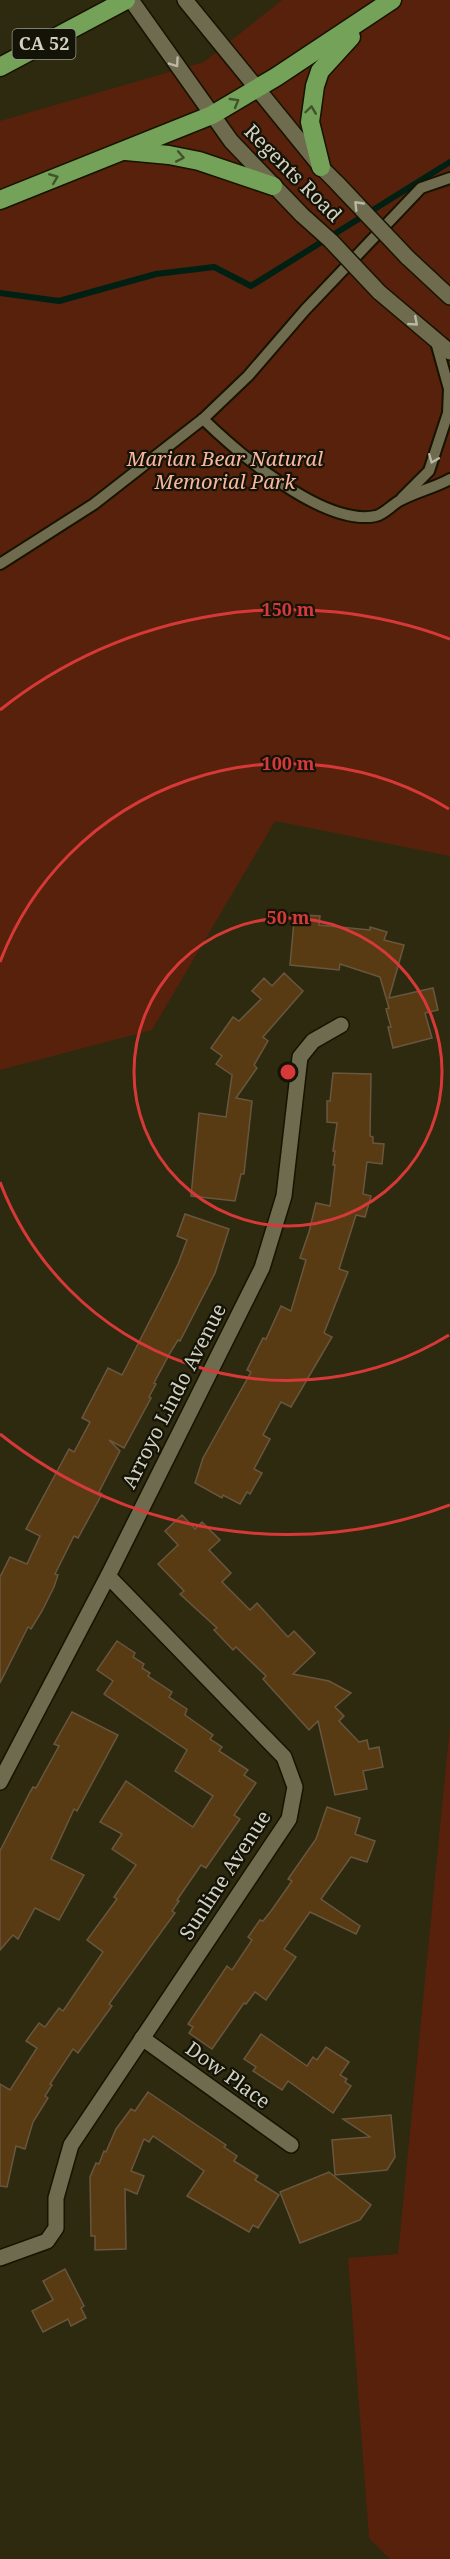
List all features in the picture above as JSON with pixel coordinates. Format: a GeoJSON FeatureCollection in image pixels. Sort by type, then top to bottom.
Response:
{"type":"FeatureCollection","features":[{"type":"Feature","properties":{"kind":"highway","name":"CA 52"},"geometry":{"type":"LineString","coordinates":[[0,68],[126,0]]}},
{"type":"Feature","properties":{"kind":"highway"},"geometry":{"type":"LineString","coordinates":[[0,200],[212,115],[258,89],[392,0]]}},
{"type":"Feature","properties":{"kind":"highway"},"geometry":{"type":"LineString","coordinates":[[321,168],[310,122],[315,86],[320,70],[369,17]]}},
{"type":"Feature","properties":{"kind":"highway"},"geometry":{"type":"LineString","coordinates":[[122,151],[169,154],[199,161],[273,186]]}},
{"type":"Feature","properties":{"kind":"street","name":"Regents Road"},"geometry":{"type":"LineString","coordinates":[[131,0],[231,141],[379,292],[450,352]]}},
{"type":"Feature","properties":{"kind":"street","name":"Regents Road"},"geometry":{"type":"LineString","coordinates":[[185,0],[321,168],[450,297]]}},
{"type":"Feature","properties":{"kind":"street","name":"Arroyo Lindo Avenue"},"geometry":{"type":"LineString","coordinates":[[0,1782],[108,1576],[262,1268],[284,1196],[300,1057],[313,1041],[342,1025]]}},
{"type":"Feature","properties":{"kind":"street","name":"Sunline Avenue"},"geometry":{"type":"LineString","coordinates":[[0,2258],[47,2241],[56,2228],[56,2198],[71,2145],[289,1820],[295,1787],[284,1757],[108,1576]]}},
{"type":"Feature","properties":{"kind":"street","name":"Dow Place"},"geometry":{"type":"LineString","coordinates":[[141,2038],[291,2145]]}},
{"type":"Feature","properties":{"kind":"lane"},"geometry":{"type":"LineString","coordinates":[[0,564],[94,504],[203,419],[248,376],[305,310],[421,188],[450,178]]}},
{"type":"Feature","properties":{"kind":"lane"},"geometry":{"type":"LineString","coordinates":[[400,501],[429,471],[442,438],[448,413],[449,389],[436,342]]}},
{"type":"Feature","properties":{"kind":"lane"},"geometry":{"type":"LineString","coordinates":[[203,419],[229,445],[300,496],[346,515],[377,516],[400,501],[450,479]]}},
{"type":"Feature","properties":{"kind":"green space","name":"Marian Bear Natural Memorial Park"},"geometry":{"type":"Polygon","coordinates":[[[282,0],[450,0],[450,856],[275,821],[152,1030],[0,1070],[0,121],[204,62],[282,0]]]}},
{"type":"Feature","properties":{"kind":"green space"},"geometry":{"type":"Polygon","coordinates":[[[450,1726],[450,2559],[390,2559],[369,2538],[348,2258],[398,2254],[450,1726]]]}},
{"type":"Feature","properties":{"kind":"building"},"geometry":{"type":"Polygon","coordinates":[[[303,915],[320,916],[319,925],[370,930],[370,927],[387,932],[384,940],[404,945],[389,998],[433,988],[438,1010],[425,1013],[432,1038],[393,1048],[386,1009],[389,1008],[380,977],[340,964],[339,970],[290,965],[294,921],[303,922],[303,915]]]}},
{"type":"Feature","properties":{"kind":"building"},"geometry":{"type":"Polygon","coordinates":[[[284,973],[303,991],[263,1037],[268,1041],[254,1065],[257,1068],[236,1098],[252,1101],[244,1174],[241,1174],[235,1201],[191,1196],[199,1113],[226,1117],[232,1075],[216,1064],[222,1056],[211,1048],[233,1017],[239,1021],[261,999],[252,991],[264,978],[272,986],[284,973]]]}},
{"type":"Feature","properties":{"kind":"building"},"geometry":{"type":"Polygon","coordinates":[[[333,1073],[371,1074],[370,1136],[373,1137],[373,1143],[384,1144],[382,1164],[367,1162],[363,1194],[371,1196],[365,1217],[356,1215],[339,1269],[348,1272],[324,1333],[332,1337],[291,1407],[281,1402],[263,1435],[270,1439],[254,1469],[262,1473],[250,1494],[247,1492],[240,1504],[223,1495],[222,1498],[195,1483],[203,1458],[251,1372],[247,1370],[263,1338],[266,1339],[281,1306],[291,1311],[306,1260],[300,1258],[316,1203],[330,1206],[337,1123],[327,1122],[327,1101],[330,1101],[333,1073]]]}},
{"type":"Feature","properties":{"kind":"building"},"geometry":{"type":"Polygon","coordinates":[[[185,1214],[229,1229],[215,1273],[180,1341],[178,1340],[154,1383],[156,1384],[149,1397],[151,1398],[124,1448],[109,1440],[120,1451],[99,1492],[102,1494],[78,1538],[74,1536],[55,1574],[58,1575],[54,1587],[42,1611],[31,1629],[28,1627],[0,1683],[0,1577],[10,1557],[27,1564],[40,1536],[26,1529],[69,1449],[74,1452],[90,1422],[82,1418],[108,1368],[122,1375],[161,1299],[187,1240],[177,1236],[185,1214]]]}},
{"type":"Feature","properties":{"kind":"building"},"geometry":{"type":"Polygon","coordinates":[[[182,1515],[195,1529],[202,1522],[220,1540],[209,1550],[231,1573],[222,1582],[250,1610],[257,1603],[288,1637],[294,1631],[315,1653],[293,1674],[329,1681],[351,1693],[335,1707],[344,1716],[339,1721],[359,1742],[367,1740],[369,1749],[379,1747],[383,1767],[363,1771],[367,1789],[335,1795],[318,1721],[309,1730],[263,1679],[266,1676],[236,1647],[233,1650],[214,1630],[217,1628],[180,1594],[184,1591],[158,1564],[178,1545],[165,1531],[182,1515]]]}},
{"type":"Feature","properties":{"kind":"building"},"geometry":{"type":"Polygon","coordinates":[[[117,1641],[135,1653],[133,1657],[144,1664],[142,1668],[150,1673],[148,1676],[172,1692],[169,1697],[187,1709],[185,1715],[213,1735],[210,1739],[222,1747],[219,1751],[248,1770],[244,1775],[256,1783],[234,1815],[240,1819],[206,1868],[201,1865],[177,1900],[179,1901],[172,1911],[175,1913],[109,2004],[112,2006],[78,2053],[73,2049],[50,2084],[52,2085],[45,2096],[48,2098],[33,2122],[25,2149],[16,2146],[7,2187],[0,2186],[0,2084],[10,2090],[37,2048],[26,2041],[39,2023],[45,2027],[59,2008],[63,2011],[103,1952],[87,1940],[117,1899],[114,1897],[136,1865],[112,1849],[122,1834],[100,1822],[126,1781],[193,1827],[213,1796],[175,1771],[187,1750],[104,1694],[113,1681],[97,1670],[117,1641]]]}},
{"type":"Feature","properties":{"kind":"building"},"geometry":{"type":"Polygon","coordinates":[[[72,1712],[118,1735],[77,1811],[74,1809],[51,1859],[84,1875],[59,1920],[35,1908],[18,1939],[13,1935],[0,1950],[0,1851],[30,1792],[33,1787],[36,1788],[59,1746],[54,1744],[72,1712]]]}},
{"type":"Feature","properties":{"kind":"building"},"geometry":{"type":"Polygon","coordinates":[[[327,1807],[360,1818],[355,1834],[375,1841],[367,1862],[351,1857],[321,1899],[360,1926],[356,1934],[310,1912],[284,1949],[296,1957],[266,2000],[255,1992],[246,2004],[244,2003],[212,2049],[189,2033],[193,2027],[188,2024],[227,1966],[232,1970],[252,1940],[248,1937],[260,1920],[263,1921],[271,1911],[292,1881],[288,1879],[316,1839],[327,1807]]]}},
{"type":"Feature","properties":{"kind":"building"},"geometry":{"type":"Polygon","coordinates":[[[261,2034],[307,2066],[313,2057],[317,2060],[326,2047],[349,2062],[340,2075],[347,2079],[345,2082],[351,2086],[333,2113],[288,2081],[282,2090],[253,2071],[256,2067],[244,2059],[261,2034]]]}},
{"type":"Feature","properties":{"kind":"building"},"geometry":{"type":"Polygon","coordinates":[[[148,2092],[226,2145],[224,2147],[237,2156],[234,2161],[258,2176],[255,2180],[279,2195],[258,2228],[253,2225],[249,2232],[187,2196],[204,2171],[153,2136],[149,2142],[144,2139],[131,2171],[144,2176],[137,2194],[125,2189],[126,2249],[95,2250],[95,2236],[91,2236],[90,2177],[96,2163],[99,2164],[104,2151],[106,2152],[116,2129],[131,2109],[135,2111],[148,2092]]]}},
{"type":"Feature","properties":{"kind":"building"},"geometry":{"type":"Polygon","coordinates":[[[391,2115],[395,2157],[387,2170],[335,2175],[332,2140],[370,2137],[343,2119],[391,2115]]]}},
{"type":"Feature","properties":{"kind":"building"},"geometry":{"type":"Polygon","coordinates":[[[329,2172],[371,2205],[360,2220],[300,2243],[280,2192],[329,2172]]]}},
{"type":"Feature","properties":{"kind":"building"},"geometry":{"type":"Polygon","coordinates":[[[65,2269],[84,2306],[81,2308],[86,2318],[71,2326],[68,2319],[43,2332],[32,2311],[53,2300],[43,2281],[65,2269]]]}},
{"type":"Feature","properties":{"kind":"waterway"},"geometry":{"type":"LineString","coordinates":[[0,293],[59,301],[156,274],[214,267],[251,286],[450,162]]}}]}
